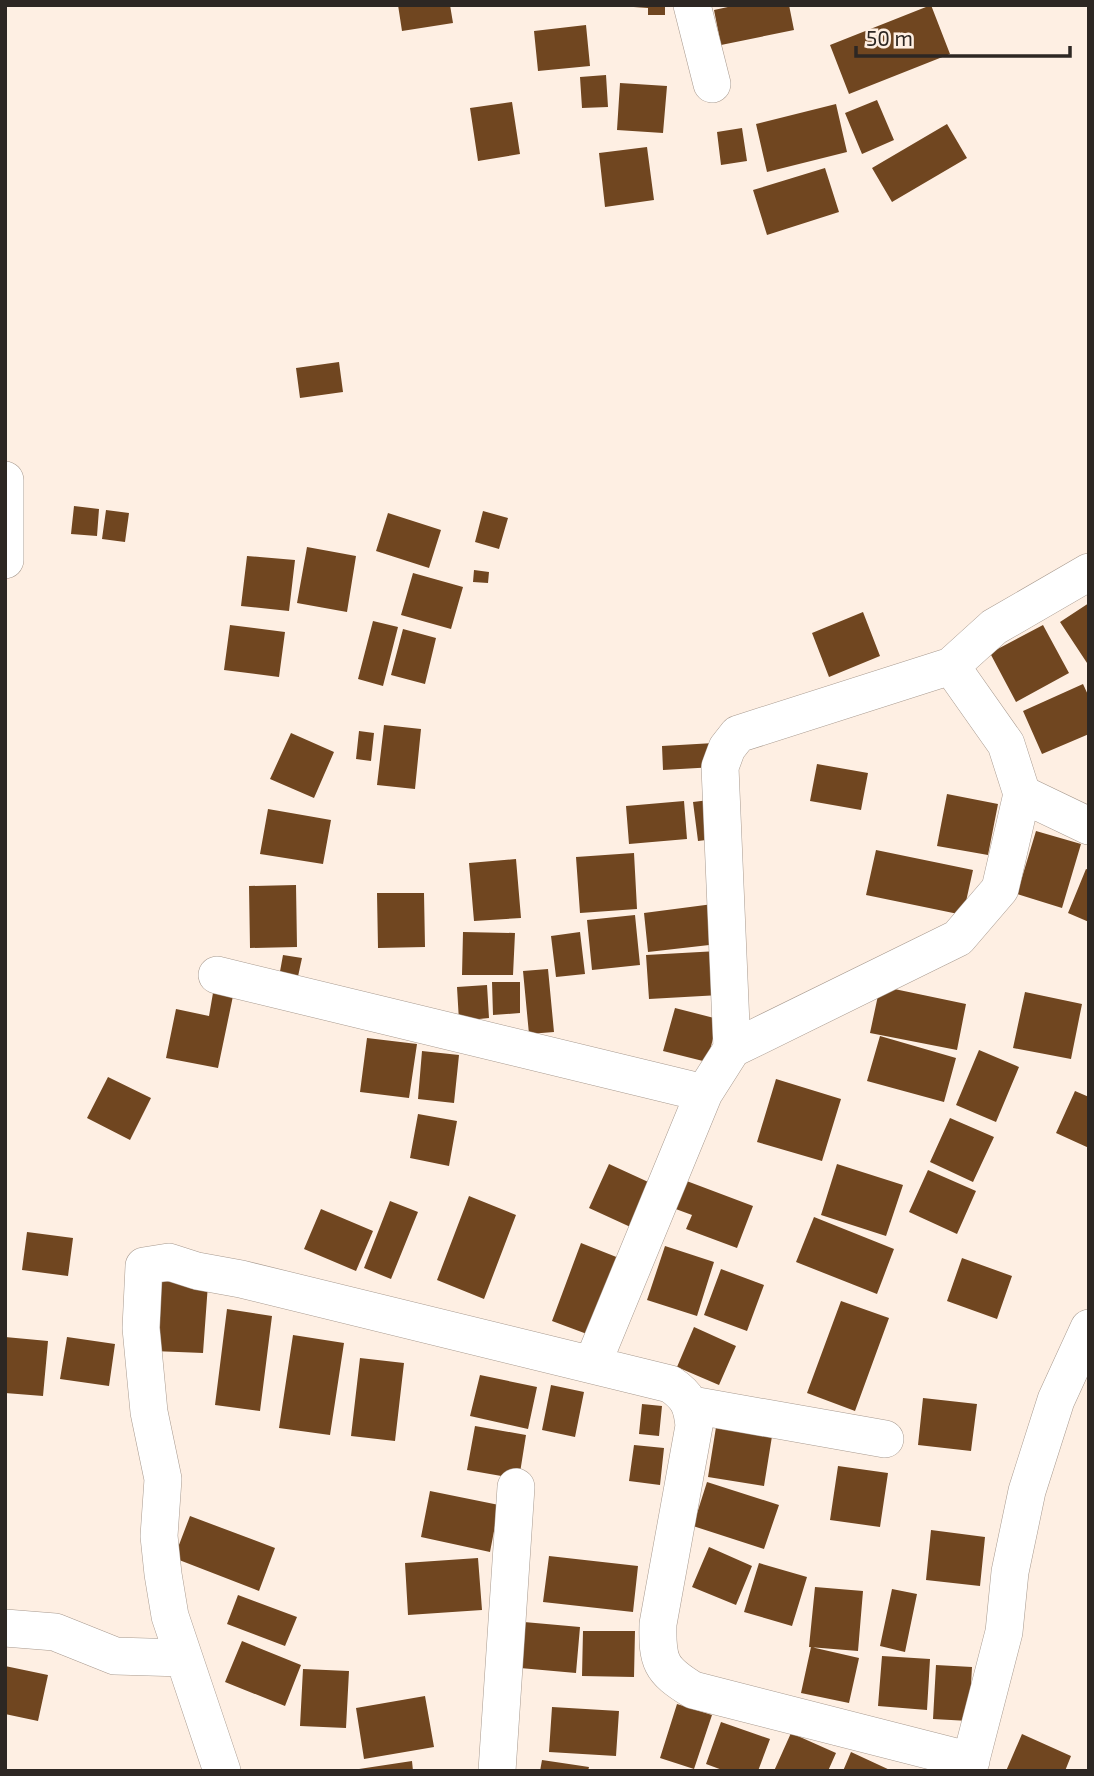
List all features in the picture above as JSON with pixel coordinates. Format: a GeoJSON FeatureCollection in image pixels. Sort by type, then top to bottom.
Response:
{"type":"FeatureCollection","features":[{"type":"Feature","properties":{"kind":"street"},"geometry":{"type":"LineString","coordinates":[[692,5],[712,84]]}},
{"type":"Feature","properties":{"kind":"street"},"geometry":{"type":"LineString","coordinates":[[5,480],[5,560]]}},
{"type":"Feature","properties":{"kind":"street"},"geometry":{"type":"LineString","coordinates":[[732,1049],[720,766],[727,748],[738,734],[951,666],[994,627],[1089,572]]}},
{"type":"Feature","properties":{"kind":"street"},"geometry":{"type":"LineString","coordinates":[[592,1365],[704,1093],[732,1049],[958,938],[1000,889],[1022,794],[1006,744],[951,666]]}},
{"type":"Feature","properties":{"kind":"street"},"geometry":{"type":"LineString","coordinates":[[1022,794],[1089,826]]}},
{"type":"Feature","properties":{"kind":"street"},"geometry":{"type":"LineString","coordinates":[[217,975],[704,1093]]}},
{"type":"Feature","properties":{"kind":"street"},"geometry":{"type":"LineString","coordinates":[[222,1771],[196,1686],[183,1658],[170,1616],[159,1536],[163,1479],[149,1412],[141,1328],[144,1266],[169,1262],[197,1271],[241,1279],[670,1384],[683,1393],[692,1405],[694,1426],[658,1624],[657,1655],[670,1676],[693,1689],[969,1766],[1004,1632],[1010,1572],[1027,1490],[1056,1400],[1089,1328]]}},
{"type":"Feature","properties":{"kind":"street"},"geometry":{"type":"LineString","coordinates":[[692,1405],[885,1439]]}},
{"type":"Feature","properties":{"kind":"street"},"geometry":{"type":"LineString","coordinates":[[498,1771],[516,1487]]}},
{"type":"Feature","properties":{"kind":"street"},"geometry":{"type":"LineString","coordinates":[[5,1628],[55,1632],[115,1656],[183,1658]]}},
{"type":"Feature","properties":{"kind":"building"},"geometry":{"type":"Polygon","coordinates":[[[398,5],[450,5],[453,23],[402,31],[398,5]]]}},
{"type":"Feature","properties":{"kind":"building"},"geometry":{"type":"Polygon","coordinates":[[[605,5],[665,5],[665,15],[648,15],[648,8],[605,5]]]}},
{"type":"Feature","properties":{"kind":"building"},"geometry":{"type":"Polygon","coordinates":[[[737,5],[789,5],[794,30],[721,45],[714,10],[737,5]]]}},
{"type":"Feature","properties":{"kind":"building"},"geometry":{"type":"Polygon","coordinates":[[[931,5],[950,54],[849,94],[830,45],[931,5]]]}},
{"type":"Feature","properties":{"kind":"building"},"geometry":{"type":"Polygon","coordinates":[[[586,25],[590,66],[538,71],[534,31],[586,25]]]}},
{"type":"Feature","properties":{"kind":"building"},"geometry":{"type":"Polygon","coordinates":[[[606,75],[608,107],[582,108],[580,77],[606,75]]]}},
{"type":"Feature","properties":{"kind":"building"},"geometry":{"type":"Polygon","coordinates":[[[620,83],[667,86],[663,133],[617,130],[620,83]]]}},
{"type":"Feature","properties":{"kind":"building"},"geometry":{"type":"Polygon","coordinates":[[[877,100],[894,140],[862,154],[845,113],[877,100]]]}},
{"type":"Feature","properties":{"kind":"building"},"geometry":{"type":"Polygon","coordinates":[[[512,102],[520,154],[478,161],[470,108],[512,102]]]}},
{"type":"Feature","properties":{"kind":"building"},"geometry":{"type":"Polygon","coordinates":[[[836,104],[847,152],[767,172],[756,124],[836,104]]]}},
{"type":"Feature","properties":{"kind":"building"},"geometry":{"type":"Polygon","coordinates":[[[947,124],[967,158],[892,202],[872,168],[947,124]]]}},
{"type":"Feature","properties":{"kind":"building"},"geometry":{"type":"Polygon","coordinates":[[[742,128],[747,161],[721,165],[717,132],[742,128]]]}},
{"type":"Feature","properties":{"kind":"building"},"geometry":{"type":"Polygon","coordinates":[[[647,147],[654,200],[605,207],[599,153],[647,147]]]}},
{"type":"Feature","properties":{"kind":"building"},"geometry":{"type":"Polygon","coordinates":[[[825,168],[839,212],[767,235],[753,190],[825,168]]]}},
{"type":"Feature","properties":{"kind":"building"},"geometry":{"type":"Polygon","coordinates":[[[339,362],[343,392],[300,398],[296,368],[339,362]]]}},
{"type":"Feature","properties":{"kind":"building"},"geometry":{"type":"Polygon","coordinates":[[[74,506],[99,509],[97,536],[71,534],[74,506]]]}},
{"type":"Feature","properties":{"kind":"building"},"geometry":{"type":"Polygon","coordinates":[[[106,510],[129,513],[125,542],[102,539],[106,510]]]}},
{"type":"Feature","properties":{"kind":"building"},"geometry":{"type":"Polygon","coordinates":[[[483,511],[508,518],[499,549],[475,542],[483,511]]]}},
{"type":"Feature","properties":{"kind":"building"},"geometry":{"type":"Polygon","coordinates":[[[388,513],[441,530],[429,568],[376,551],[388,513]]]}},
{"type":"Feature","properties":{"kind":"building"},"geometry":{"type":"Polygon","coordinates":[[[307,547],[356,556],[347,612],[297,603],[307,547]]]}},
{"type":"Feature","properties":{"kind":"building"},"geometry":{"type":"Polygon","coordinates":[[[247,556],[295,560],[289,611],[241,606],[247,556]]]}},
{"type":"Feature","properties":{"kind":"building"},"geometry":{"type":"Polygon","coordinates":[[[474,570],[489,572],[488,583],[473,582],[474,570]]]}},
{"type":"Feature","properties":{"kind":"building"},"geometry":{"type":"Polygon","coordinates":[[[413,573],[463,587],[451,629],[401,615],[413,573]]]}},
{"type":"Feature","properties":{"kind":"building"},"geometry":{"type":"Polygon","coordinates":[[[1089,603],[1089,666],[1060,622],[1089,603]]]}},
{"type":"Feature","properties":{"kind":"building"},"geometry":{"type":"Polygon","coordinates":[[[863,612],[880,656],[829,677],[812,633],[863,612]]]}},
{"type":"Feature","properties":{"kind":"building"},"geometry":{"type":"Polygon","coordinates":[[[373,621],[398,627],[383,686],[358,679],[373,621]]]}},
{"type":"Feature","properties":{"kind":"building"},"geometry":{"type":"Polygon","coordinates":[[[230,625],[285,632],[279,677],[224,670],[230,625]]]}},
{"type":"Feature","properties":{"kind":"building"},"geometry":{"type":"Polygon","coordinates":[[[1043,625],[1069,673],[1016,702],[990,653],[1043,625]]]}},
{"type":"Feature","properties":{"kind":"building"},"geometry":{"type":"Polygon","coordinates":[[[403,629],[436,638],[425,684],[391,675],[403,629]]]}},
{"type":"Feature","properties":{"kind":"building"},"geometry":{"type":"Polygon","coordinates":[[[1083,684],[1089,697],[1089,734],[1042,754],[1023,711],[1083,684]]]}},
{"type":"Feature","properties":{"kind":"building"},"geometry":{"type":"Polygon","coordinates":[[[384,725],[421,729],[415,789],[377,785],[384,725]]]}},
{"type":"Feature","properties":{"kind":"building"},"geometry":{"type":"Polygon","coordinates":[[[359,731],[374,733],[371,761],[356,759],[359,731]]]}},
{"type":"Feature","properties":{"kind":"building"},"geometry":{"type":"Polygon","coordinates":[[[291,733],[334,752],[314,798],[270,779],[291,733]]]}},
{"type":"Feature","properties":{"kind":"building"},"geometry":{"type":"Polygon","coordinates":[[[714,743],[715,767],[663,770],[662,746],[714,743]]]}},
{"type":"Feature","properties":{"kind":"building"},"geometry":{"type":"Polygon","coordinates":[[[817,764],[868,773],[861,810],[810,801],[817,764]]]}},
{"type":"Feature","properties":{"kind":"building"},"geometry":{"type":"Polygon","coordinates":[[[947,794],[998,804],[988,855],[937,846],[947,794]]]}},
{"type":"Feature","properties":{"kind":"building"},"geometry":{"type":"Polygon","coordinates":[[[717,799],[722,838],[698,841],[693,802],[717,799]]]}},
{"type":"Feature","properties":{"kind":"building"},"geometry":{"type":"Polygon","coordinates":[[[684,801],[687,839],[629,844],[626,806],[684,801]]]}},
{"type":"Feature","properties":{"kind":"building"},"geometry":{"type":"Polygon","coordinates":[[[268,809],[331,820],[323,864],[260,854],[268,809]]]}},
{"type":"Feature","properties":{"kind":"building"},"geometry":{"type":"Polygon","coordinates":[[[1036,831],[1081,844],[1062,908],[1017,894],[1036,831]]]}},
{"type":"Feature","properties":{"kind":"building"},"geometry":{"type":"Polygon","coordinates":[[[876,850],[973,870],[963,915],[866,895],[876,850]]]}},
{"type":"Feature","properties":{"kind":"building"},"geometry":{"type":"Polygon","coordinates":[[[634,853],[637,909],[580,913],[576,857],[634,853]]]}},
{"type":"Feature","properties":{"kind":"building"},"geometry":{"type":"Polygon","coordinates":[[[516,859],[521,918],[474,921],[469,863],[516,859]]]}},
{"type":"Feature","properties":{"kind":"building"},"geometry":{"type":"Polygon","coordinates":[[[1086,869],[1089,870],[1089,922],[1068,913],[1086,869]]]}},
{"type":"Feature","properties":{"kind":"building"},"geometry":{"type":"Polygon","coordinates":[[[296,885],[297,947],[250,948],[249,886],[296,885]]]}},
{"type":"Feature","properties":{"kind":"building"},"geometry":{"type":"Polygon","coordinates":[[[377,893],[424,893],[425,947],[378,948],[377,893]]]}},
{"type":"Feature","properties":{"kind":"building"},"geometry":{"type":"Polygon","coordinates":[[[713,904],[718,944],[648,952],[644,913],[713,904]]]}},
{"type":"Feature","properties":{"kind":"building"},"geometry":{"type":"Polygon","coordinates":[[[635,915],[640,965],[592,970],[587,920],[635,915]]]}},
{"type":"Feature","properties":{"kind":"building"},"geometry":{"type":"Polygon","coordinates":[[[463,932],[515,933],[513,975],[462,975],[463,932]]]}},
{"type":"Feature","properties":{"kind":"building"},"geometry":{"type":"Polygon","coordinates":[[[580,932],[585,974],[556,977],[551,936],[580,932]]]}},
{"type":"Feature","properties":{"kind":"building"},"geometry":{"type":"Polygon","coordinates":[[[718,951],[720,995],[649,999],[646,955],[718,951]]]}},
{"type":"Feature","properties":{"kind":"building"},"geometry":{"type":"Polygon","coordinates":[[[283,955],[302,958],[297,981],[279,977],[283,955]]]}},
{"type":"Feature","properties":{"kind":"building"},"geometry":{"type":"Polygon","coordinates":[[[548,969],[554,1032],[529,1034],[523,971],[548,969]]]}},
{"type":"Feature","properties":{"kind":"building"},"geometry":{"type":"Polygon","coordinates":[[[492,982],[520,982],[520,1013],[493,1015],[492,982]]]}},
{"type":"Feature","properties":{"kind":"building"},"geometry":{"type":"Polygon","coordinates":[[[487,985],[489,1018],[459,1021],[457,987],[487,985]]]}},
{"type":"Feature","properties":{"kind":"building"},"geometry":{"type":"Polygon","coordinates":[[[880,986],[966,1004],[957,1050],[870,1033],[880,986]]]}},
{"type":"Feature","properties":{"kind":"building"},"geometry":{"type":"Polygon","coordinates":[[[1025,992],[1082,1004],[1071,1059],[1013,1048],[1025,992]]]}},
{"type":"Feature","properties":{"kind":"building"},"geometry":{"type":"Polygon","coordinates":[[[213,993],[233,996],[218,1068],[166,1058],[176,1009],[209,1016],[213,993]]]}},
{"type":"Feature","properties":{"kind":"building"},"geometry":{"type":"Polygon","coordinates":[[[675,1008],[718,1019],[707,1062],[663,1051],[675,1008]]]}},
{"type":"Feature","properties":{"kind":"building"},"geometry":{"type":"Polygon","coordinates":[[[880,1036],[956,1058],[944,1102],[867,1081],[880,1036]]]}},
{"type":"Feature","properties":{"kind":"building"},"geometry":{"type":"Polygon","coordinates":[[[367,1038],[417,1044],[409,1098],[360,1092],[367,1038]]]}},
{"type":"Feature","properties":{"kind":"building"},"geometry":{"type":"Polygon","coordinates":[[[979,1050],[1019,1067],[996,1122],[956,1105],[979,1050]]]}},
{"type":"Feature","properties":{"kind":"building"},"geometry":{"type":"Polygon","coordinates":[[[422,1051],[459,1055],[454,1103],[418,1099],[422,1051]]]}},
{"type":"Feature","properties":{"kind":"building"},"geometry":{"type":"Polygon","coordinates":[[[108,1077],[151,1098],[130,1140],[87,1118],[108,1077]]]}},
{"type":"Feature","properties":{"kind":"building"},"geometry":{"type":"Polygon","coordinates":[[[776,1079],[841,1099],[822,1161],[757,1142],[776,1079]]]}},
{"type":"Feature","properties":{"kind":"building"},"geometry":{"type":"Polygon","coordinates":[[[1075,1091],[1089,1097],[1089,1148],[1056,1133],[1075,1091]]]}},
{"type":"Feature","properties":{"kind":"building"},"geometry":{"type":"Polygon","coordinates":[[[418,1114],[457,1121],[449,1166],[410,1158],[418,1114]]]}},
{"type":"Feature","properties":{"kind":"building"},"geometry":{"type":"Polygon","coordinates":[[[950,1118],[994,1137],[973,1182],[930,1162],[950,1118]]]}},
{"type":"Feature","properties":{"kind":"building"},"geometry":{"type":"Polygon","coordinates":[[[609,1164],[657,1186],[637,1230],[589,1208],[609,1164]]]}},
{"type":"Feature","properties":{"kind":"building"},"geometry":{"type":"Polygon","coordinates":[[[837,1164],[903,1185],[886,1236],[821,1215],[837,1164]]]}},
{"type":"Feature","properties":{"kind":"building"},"geometry":{"type":"Polygon","coordinates":[[[928,1170],[976,1191],[957,1234],[909,1212],[928,1170]]]}},
{"type":"Feature","properties":{"kind":"building"},"geometry":{"type":"Polygon","coordinates":[[[684,1180],[753,1206],[737,1248],[686,1229],[692,1215],[673,1208],[684,1180]]]}},
{"type":"Feature","properties":{"kind":"building"},"geometry":{"type":"Polygon","coordinates":[[[469,1196],[516,1215],[484,1299],[437,1280],[469,1196]]]}},
{"type":"Feature","properties":{"kind":"building"},"geometry":{"type":"Polygon","coordinates":[[[390,1201],[418,1212],[391,1279],[364,1268],[390,1201]]]}},
{"type":"Feature","properties":{"kind":"building"},"geometry":{"type":"Polygon","coordinates":[[[321,1209],[373,1231],[356,1271],[304,1249],[321,1209]]]}},
{"type":"Feature","properties":{"kind":"building"},"geometry":{"type":"Polygon","coordinates":[[[814,1217],[894,1249],[877,1294],[796,1262],[814,1217]]]}},
{"type":"Feature","properties":{"kind":"building"},"geometry":{"type":"Polygon","coordinates":[[[27,1232],[73,1238],[68,1276],[22,1270],[27,1232]]]}},
{"type":"Feature","properties":{"kind":"building"},"geometry":{"type":"Polygon","coordinates":[[[581,1243],[624,1260],[595,1337],[552,1321],[581,1243]]]}},
{"type":"Feature","properties":{"kind":"building"},"geometry":{"type":"Polygon","coordinates":[[[665,1246],[714,1262],[697,1316],[647,1300],[665,1246]]]}},
{"type":"Feature","properties":{"kind":"building"},"geometry":{"type":"Polygon","coordinates":[[[962,1258],[1012,1276],[997,1319],[947,1301],[962,1258]]]}},
{"type":"Feature","properties":{"kind":"building"},"geometry":{"type":"Polygon","coordinates":[[[721,1269],[764,1285],[747,1331],[704,1315],[721,1269]]]}},
{"type":"Feature","properties":{"kind":"building"},"geometry":{"type":"Polygon","coordinates":[[[157,1281],[208,1284],[203,1353],[153,1351],[157,1281]]]}},
{"type":"Feature","properties":{"kind":"building"},"geometry":{"type":"Polygon","coordinates":[[[841,1301],[889,1318],[855,1411],[807,1393],[841,1301]]]}},
{"type":"Feature","properties":{"kind":"building"},"geometry":{"type":"Polygon","coordinates":[[[227,1309],[272,1316],[260,1411],[215,1405],[227,1309]]]}},
{"type":"Feature","properties":{"kind":"building"},"geometry":{"type":"Polygon","coordinates":[[[694,1327],[736,1346],[719,1385],[677,1367],[694,1327]]]}},
{"type":"Feature","properties":{"kind":"building"},"geometry":{"type":"Polygon","coordinates":[[[293,1335],[344,1343],[330,1435],[279,1428],[293,1335]]]}},
{"type":"Feature","properties":{"kind":"building"},"geometry":{"type":"Polygon","coordinates":[[[5,1337],[48,1341],[43,1396],[5,1393],[5,1337]]]}},
{"type":"Feature","properties":{"kind":"building"},"geometry":{"type":"Polygon","coordinates":[[[67,1337],[115,1344],[109,1386],[60,1379],[67,1337]]]}},
{"type":"Feature","properties":{"kind":"building"},"geometry":{"type":"Polygon","coordinates":[[[360,1358],[404,1363],[395,1441],[351,1436],[360,1358]]]}},
{"type":"Feature","properties":{"kind":"building"},"geometry":{"type":"Polygon","coordinates":[[[480,1375],[537,1387],[528,1429],[470,1416],[480,1375]]]}},
{"type":"Feature","properties":{"kind":"building"},"geometry":{"type":"Polygon","coordinates":[[[551,1385],[584,1392],[575,1437],[542,1430],[551,1385]]]}},
{"type":"Feature","properties":{"kind":"building"},"geometry":{"type":"Polygon","coordinates":[[[923,1398],[977,1404],[971,1451],[918,1445],[923,1398]]]}},
{"type":"Feature","properties":{"kind":"building"},"geometry":{"type":"Polygon","coordinates":[[[642,1404],[662,1406],[659,1436],[639,1434],[642,1404]]]}},
{"type":"Feature","properties":{"kind":"building"},"geometry":{"type":"Polygon","coordinates":[[[717,1421],[773,1430],[764,1486],[708,1477],[717,1421]]]}},
{"type":"Feature","properties":{"kind":"building"},"geometry":{"type":"Polygon","coordinates":[[[475,1426],[526,1435],[519,1479],[467,1470],[475,1426]]]}},
{"type":"Feature","properties":{"kind":"building"},"geometry":{"type":"Polygon","coordinates":[[[634,1445],[664,1448],[660,1485],[629,1481],[634,1445]]]}},
{"type":"Feature","properties":{"kind":"building"},"geometry":{"type":"Polygon","coordinates":[[[838,1466],[888,1473],[880,1527],[830,1520],[838,1466]]]}},
{"type":"Feature","properties":{"kind":"building"},"geometry":{"type":"Polygon","coordinates":[[[707,1482],[779,1505],[764,1549],[693,1526],[707,1482]]]}},
{"type":"Feature","properties":{"kind":"building"},"geometry":{"type":"Polygon","coordinates":[[[430,1491],[499,1505],[490,1552],[421,1537],[430,1491]]]}},
{"type":"Feature","properties":{"kind":"building"},"geometry":{"type":"Polygon","coordinates":[[[190,1516],[275,1548],[259,1591],[174,1558],[190,1516]]]}},
{"type":"Feature","properties":{"kind":"building"},"geometry":{"type":"Polygon","coordinates":[[[931,1530],[985,1537],[980,1586],[926,1580],[931,1530]]]}},
{"type":"Feature","properties":{"kind":"building"},"geometry":{"type":"Polygon","coordinates":[[[709,1547],[752,1566],[736,1605],[692,1587],[709,1547]]]}},
{"type":"Feature","properties":{"kind":"building"},"geometry":{"type":"Polygon","coordinates":[[[549,1556],[638,1566],[633,1612],[543,1602],[549,1556]]]}},
{"type":"Feature","properties":{"kind":"building"},"geometry":{"type":"Polygon","coordinates":[[[478,1558],[482,1610],[408,1615],[405,1563],[478,1558]]]}},
{"type":"Feature","properties":{"kind":"building"},"geometry":{"type":"Polygon","coordinates":[[[759,1563],[807,1577],[792,1626],[744,1612],[759,1563]]]}},
{"type":"Feature","properties":{"kind":"building"},"geometry":{"type":"Polygon","coordinates":[[[815,1587],[863,1591],[858,1651],[809,1647],[815,1587]]]}},
{"type":"Feature","properties":{"kind":"building"},"geometry":{"type":"Polygon","coordinates":[[[892,1589],[917,1594],[905,1652],[880,1646],[892,1589]]]}},
{"type":"Feature","properties":{"kind":"building"},"geometry":{"type":"Polygon","coordinates":[[[238,1595],[297,1617],[285,1646],[227,1624],[238,1595]]]}},
{"type":"Feature","properties":{"kind":"building"},"geometry":{"type":"Polygon","coordinates":[[[524,1622],[580,1627],[576,1673],[520,1668],[524,1622]]]}},
{"type":"Feature","properties":{"kind":"building"},"geometry":{"type":"Polygon","coordinates":[[[583,1631],[635,1631],[634,1677],[582,1676],[583,1631]]]}},
{"type":"Feature","properties":{"kind":"building"},"geometry":{"type":"Polygon","coordinates":[[[242,1641],[301,1665],[285,1706],[225,1682],[242,1641]]]}},
{"type":"Feature","properties":{"kind":"building"},"geometry":{"type":"Polygon","coordinates":[[[811,1647],[859,1658],[849,1703],[801,1693],[811,1647]]]}},
{"type":"Feature","properties":{"kind":"building"},"geometry":{"type":"Polygon","coordinates":[[[882,1656],[930,1659],[927,1710],[878,1706],[882,1656]]]}},
{"type":"Feature","properties":{"kind":"building"},"geometry":{"type":"Polygon","coordinates":[[[936,1665],[972,1667],[969,1721],[933,1719],[936,1665]]]}},
{"type":"Feature","properties":{"kind":"building"},"geometry":{"type":"Polygon","coordinates":[[[5,1666],[48,1675],[38,1721],[5,1714],[5,1666]]]}},
{"type":"Feature","properties":{"kind":"building"},"geometry":{"type":"Polygon","coordinates":[[[303,1669],[349,1671],[346,1728],[300,1726],[303,1669]]]}},
{"type":"Feature","properties":{"kind":"building"},"geometry":{"type":"Polygon","coordinates":[[[425,1696],[434,1747],[364,1759],[356,1708],[425,1696]]]}},
{"type":"Feature","properties":{"kind":"building"},"geometry":{"type":"Polygon","coordinates":[[[677,1704],[712,1715],[694,1769],[660,1758],[677,1704]]]}},
{"type":"Feature","properties":{"kind":"building"},"geometry":{"type":"Polygon","coordinates":[[[552,1707],[619,1711],[616,1756],[549,1752],[552,1707]]]}},
{"type":"Feature","properties":{"kind":"building"},"geometry":{"type":"Polygon","coordinates":[[[721,1722],[770,1739],[758,1771],[725,1771],[706,1764],[721,1722]]]}},
{"type":"Feature","properties":{"kind":"building"},"geometry":{"type":"Polygon","coordinates":[[[791,1733],[836,1753],[828,1771],[774,1771],[791,1733]]]}},
{"type":"Feature","properties":{"kind":"building"},"geometry":{"type":"Polygon","coordinates":[[[1022,1734],[1071,1756],[1065,1771],[1006,1771],[1022,1734]]]}},
{"type":"Feature","properties":{"kind":"building"},"geometry":{"type":"Polygon","coordinates":[[[851,1752],[892,1771],[843,1771],[851,1752]]]}},
{"type":"Feature","properties":{"kind":"building"},"geometry":{"type":"Polygon","coordinates":[[[542,1760],[589,1767],[588,1771],[540,1771],[542,1760]]]}},
{"type":"Feature","properties":{"kind":"building"},"geometry":{"type":"Polygon","coordinates":[[[412,1761],[413,1771],[359,1771],[359,1769],[412,1761]]]}}]}
